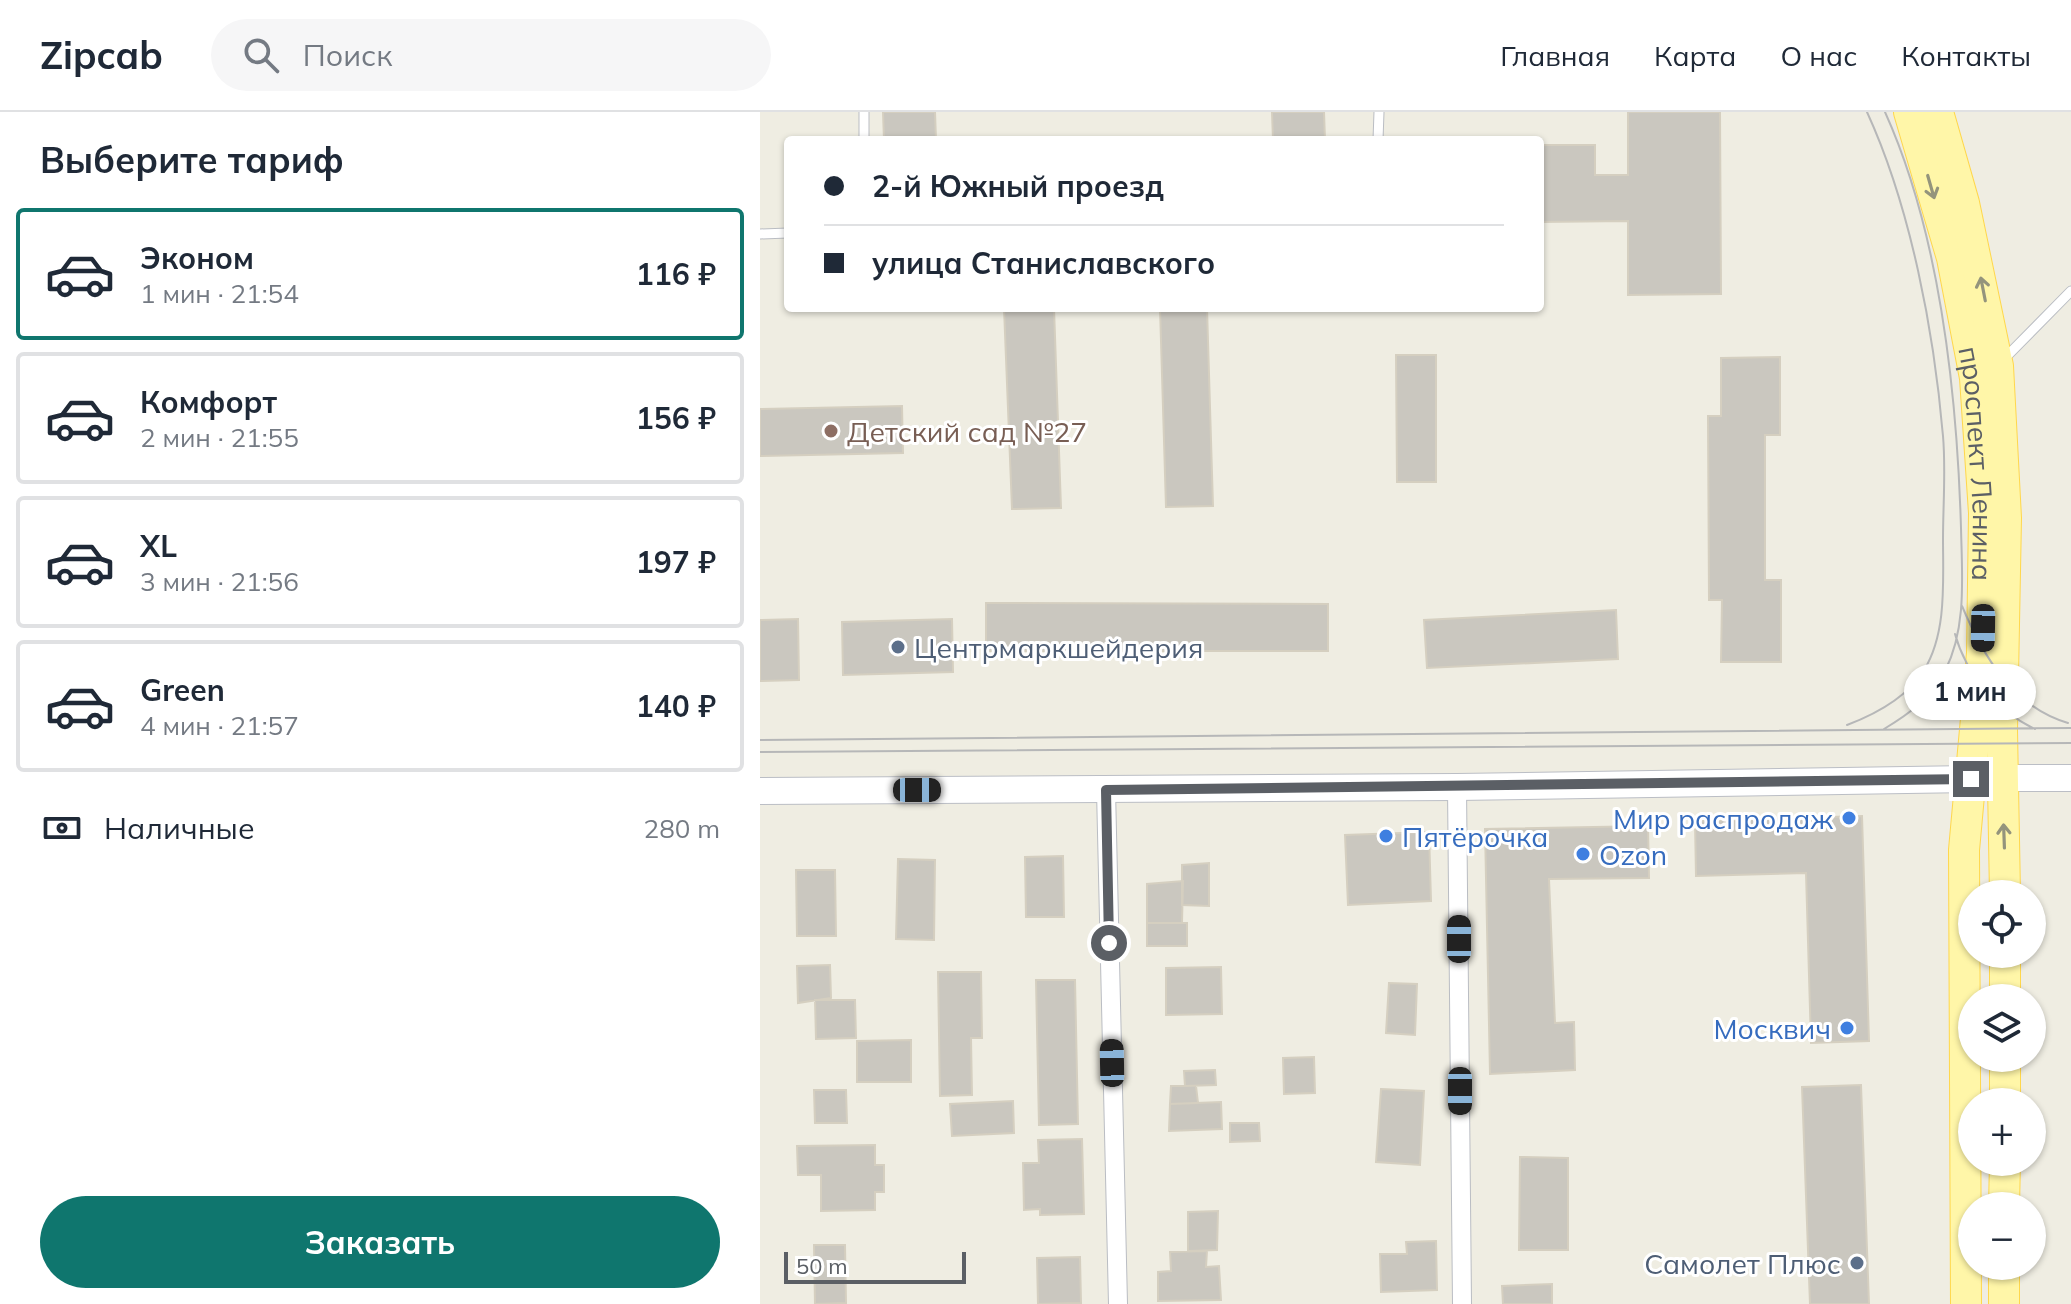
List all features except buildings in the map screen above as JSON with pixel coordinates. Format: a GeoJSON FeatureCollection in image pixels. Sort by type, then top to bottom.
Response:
{"type":"FeatureCollection","features":[{"type":"Feature","properties":{"kind":"main road","name":"проспект Ленина"},"geometry":{"type":"LineString","coordinates":[[1909,112],[1952,258],[1975,378],[1984,513],[1982,653],[1964,850],[1966,1304]]}},
{"type":"Feature","properties":{"kind":"main road","name":"проспект Ленина"},"geometry":{"type":"LineString","coordinates":[[1938,112],[1964,203],[1998,366],[2006,518],[2002,778],[2005,880]]}},
{"type":"Feature","properties":{"kind":"main road"},"geometry":{"type":"LineString","coordinates":[[760,791],[1457,787],[2071,778]]}},
{"type":"Feature","properties":{"kind":"main road"},"geometry":{"type":"LineString","coordinates":[[2004,1280],[2004,1304]]}},
{"type":"Feature","properties":{"kind":"street"},"geometry":{"type":"LineString","coordinates":[[1457,787],[1462,1304]]}},
{"type":"Feature","properties":{"kind":"street"},"geometry":{"type":"LineString","coordinates":[[1106,790],[1118,1304]]}},
{"type":"Feature","properties":{"kind":"lane"},"geometry":{"type":"LineString","coordinates":[[864,112],[864,136]]}},
{"type":"Feature","properties":{"kind":"lane"},"geometry":{"type":"LineString","coordinates":[[1378,136],[1379,112]]}},
{"type":"Feature","properties":{"kind":"lane"},"geometry":{"type":"LineString","coordinates":[[760,234],[784,233]]}},
{"type":"Feature","properties":{"kind":"lane"},"geometry":{"type":"LineString","coordinates":[[1998,366],[2071,291]]}},
{"type":"Feature","properties":{"kind":"tram line"},"geometry":{"type":"LineString","coordinates":[[1847,725],[1890,704],[1917,680],[1937,640],[1943,589],[1944,449],[1934,355],[1908,229],[1883,149],[1867,112]]}},
{"type":"Feature","properties":{"kind":"tram line"},"geometry":{"type":"LineString","coordinates":[[1884,729],[1919,704],[1945,671],[1957,637],[1962,583],[1959,477],[1942,316],[1920,210],[1885,112]]}},
{"type":"Feature","properties":{"kind":"tram line"},"geometry":{"type":"LineString","coordinates":[[1962,606],[1990,661],[2002,677],[2031,705],[2068,723]]}},
{"type":"Feature","properties":{"kind":"tram line"},"geometry":{"type":"LineString","coordinates":[[1955,634],[1967,663],[1985,690],[2008,713],[2035,729]]}},
{"type":"Feature","properties":{"kind":"tram line"},"geometry":{"type":"LineString","coordinates":[[760,740],[2071,728]]}},
{"type":"Feature","properties":{"kind":"tram line"},"geometry":{"type":"LineString","coordinates":[[760,752],[2071,743]]}},
{"type":"Feature","properties":{"kind":"place","name":"Детский сад №27"},"geometry":{"type":"Point","coordinates":[831,431]}},
{"type":"Feature","properties":{"kind":"place","name":"Центрмаркшейдерия"},"geometry":{"type":"Point","coordinates":[898,647]}},
{"type":"Feature","properties":{"kind":"place","name":"Мир распродаж"},"geometry":{"type":"Point","coordinates":[1849,818]}},
{"type":"Feature","properties":{"kind":"place","name":"Пятёрочка"},"geometry":{"type":"Point","coordinates":[1386,836]}},
{"type":"Feature","properties":{"kind":"place","name":"Ozon"},"geometry":{"type":"Point","coordinates":[1583,854]}},
{"type":"Feature","properties":{"kind":"place","name":"Москвич"},"geometry":{"type":"Point","coordinates":[1847,1028]}},
{"type":"Feature","properties":{"kind":"place","name":"Самолет Плюс"},"geometry":{"type":"Point","coordinates":[1857,1263]}},
{"type":"Feature","properties":{"kind":"route"},"geometry":{"type":"LineString","coordinates":[[1109,943],[1106,790],[1971,779]]}}]}
